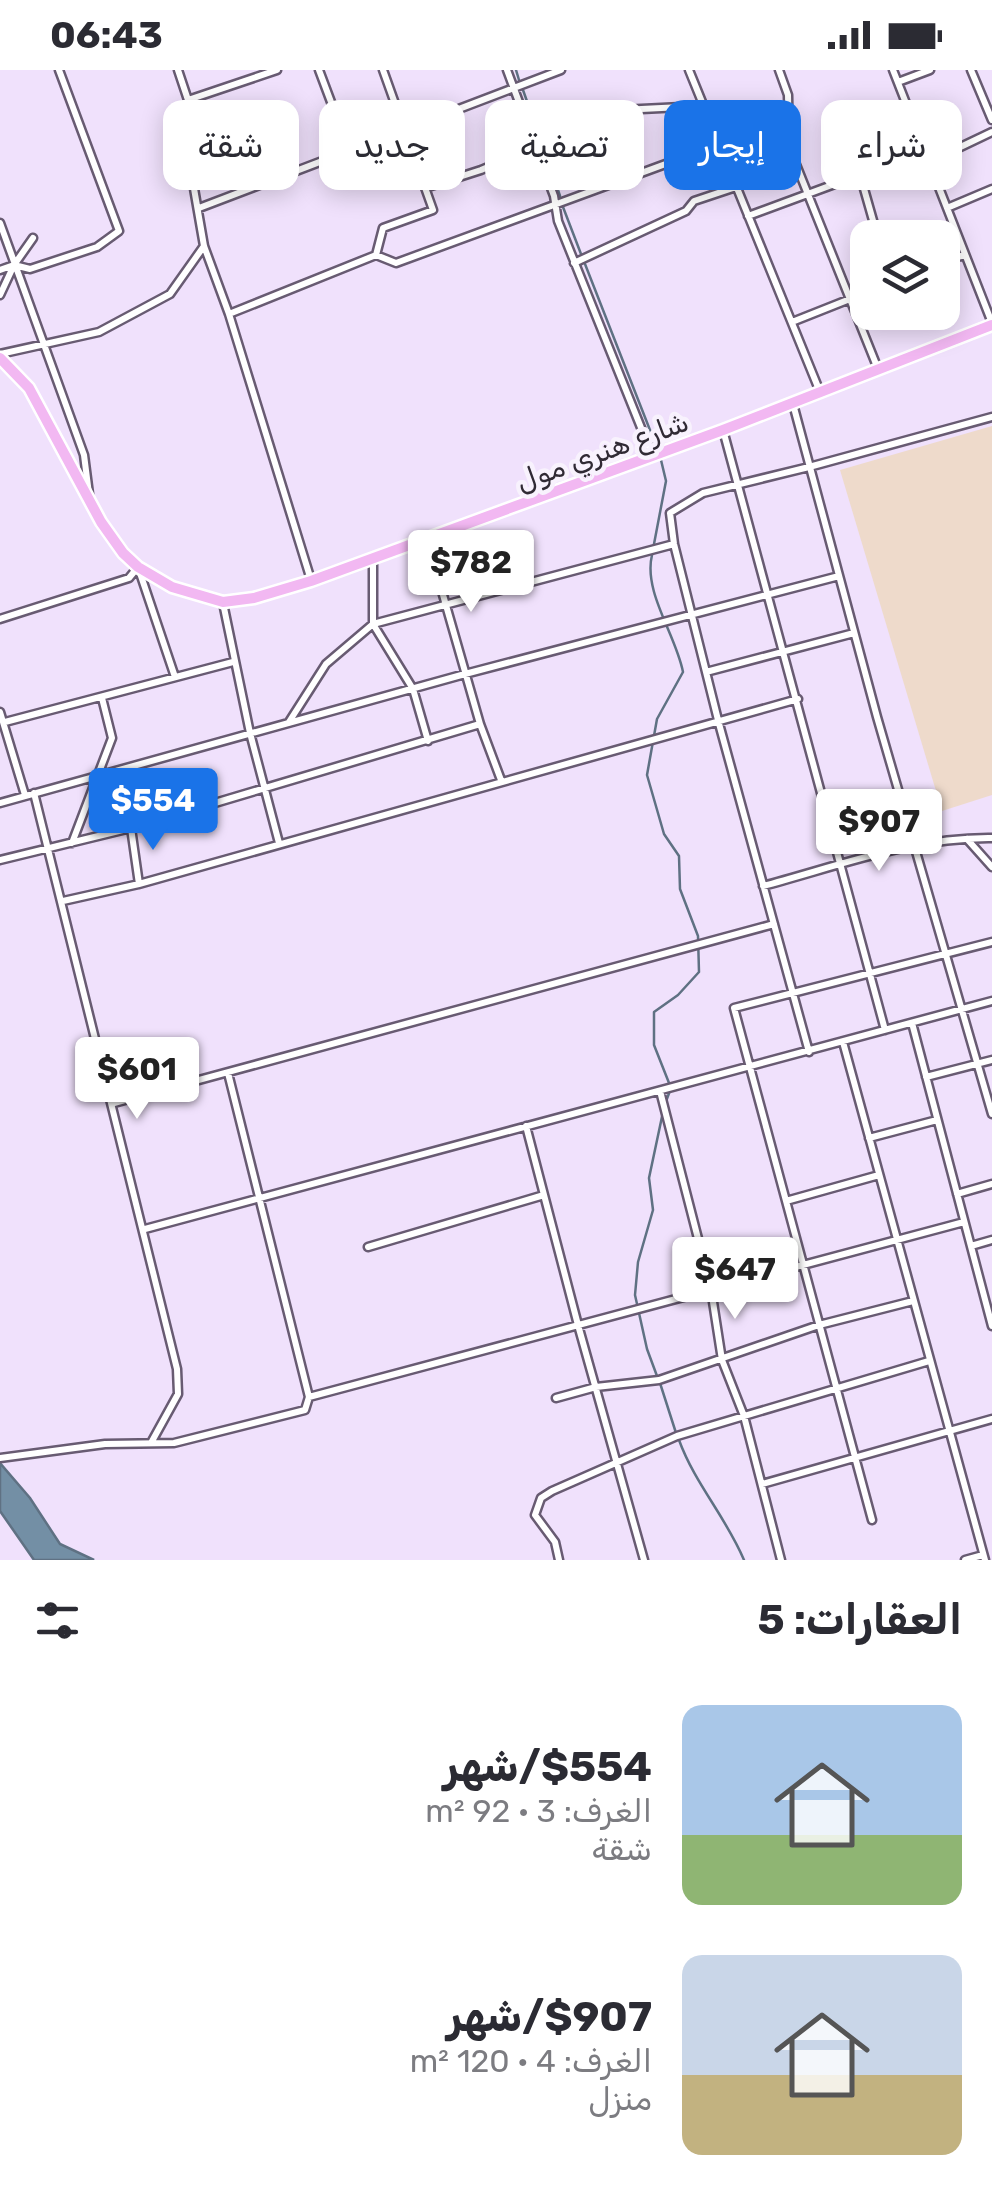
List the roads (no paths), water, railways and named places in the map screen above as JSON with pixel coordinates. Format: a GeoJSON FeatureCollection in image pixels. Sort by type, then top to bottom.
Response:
{"type":"FeatureCollection","features":[{"type":"Feature","properties":{"kind":"highway","name":"شارع هنري مول"},"geometry":{"type":"LineString","coordinates":[[0,356],[28,388],[123,553],[138,568],[172,587],[223,602],[311,582],[653,457],[992,324]]}},
{"type":"Feature","properties":{"kind":"street"},"geometry":{"type":"LineString","coordinates":[[0,270],[14,265],[30,269],[97,247],[120,231],[60,70]]}},
{"type":"Feature","properties":{"kind":"street"},"geometry":{"type":"LineString","coordinates":[[178,70],[188,100],[277,70]]}},
{"type":"Feature","properties":{"kind":"street"},"geometry":{"type":"LineString","coordinates":[[318,70],[330,100]]}},
{"type":"Feature","properties":{"kind":"street"},"geometry":{"type":"LineString","coordinates":[[383,70],[394,100]]}},
{"type":"Feature","properties":{"kind":"street"},"geometry":{"type":"LineString","coordinates":[[506,70],[519,100]]}},
{"type":"Feature","properties":{"kind":"street"},"geometry":{"type":"LineString","coordinates":[[465,106],[561,70]]}},
{"type":"Feature","properties":{"kind":"street"},"geometry":{"type":"LineString","coordinates":[[689,70],[700,100]]}},
{"type":"Feature","properties":{"kind":"street"},"geometry":{"type":"LineString","coordinates":[[780,70],[788,100]]}},
{"type":"Feature","properties":{"kind":"street"},"geometry":{"type":"LineString","coordinates":[[893,70],[905,100]]}},
{"type":"Feature","properties":{"kind":"street"},"geometry":{"type":"LineString","coordinates":[[898,82],[930,70]]}},
{"type":"Feature","properties":{"kind":"street"},"geometry":{"type":"LineString","coordinates":[[971,70],[992,120]]}},
{"type":"Feature","properties":{"kind":"street"},"geometry":{"type":"LineString","coordinates":[[962,146],[992,132]]}},
{"type":"Feature","properties":{"kind":"street"},"geometry":{"type":"LineString","coordinates":[[199,208],[319,162]]}},
{"type":"Feature","properties":{"kind":"street"},"geometry":{"type":"LineString","coordinates":[[229,314],[376,255],[396,263],[664,164]]}},
{"type":"Feature","properties":{"kind":"street"},"geometry":{"type":"LineString","coordinates":[[792,322],[850,299],[801,176]]}},
{"type":"Feature","properties":{"kind":"street"},"geometry":{"type":"LineString","coordinates":[[748,216],[821,189]]}},
{"type":"Feature","properties":{"kind":"street"},"geometry":{"type":"LineString","coordinates":[[947,208],[992,189]]}},
{"type":"Feature","properties":{"kind":"street"},"geometry":{"type":"LineString","coordinates":[[195,190],[204,246],[229,314],[311,582]]}},
{"type":"Feature","properties":{"kind":"street"},"geometry":{"type":"LineString","coordinates":[[376,255],[384,228],[433,210],[426,190]]}},
{"type":"Feature","properties":{"kind":"street"},"geometry":{"type":"LineString","coordinates":[[551,190],[574,263],[653,457]]}},
{"type":"Feature","properties":{"kind":"street"},"geometry":{"type":"LineString","coordinates":[[574,263],[686,211],[694,201],[727,190]]}},
{"type":"Feature","properties":{"kind":"street"},"geometry":{"type":"LineString","coordinates":[[737,190],[821,393]]}},
{"type":"Feature","properties":{"kind":"street"},"geometry":{"type":"LineString","coordinates":[[864,190],[873,220]]}},
{"type":"Feature","properties":{"kind":"street"},"geometry":{"type":"LineString","coordinates":[[940,190],[992,324]]}},
{"type":"Feature","properties":{"kind":"street"},"geometry":{"type":"LineString","coordinates":[[0,223],[84,454],[90,501]]}},
{"type":"Feature","properties":{"kind":"street"},"geometry":{"type":"LineString","coordinates":[[0,295],[33,238]]}},
{"type":"Feature","properties":{"kind":"street"},"geometry":{"type":"LineString","coordinates":[[0,356],[99,332],[170,294],[204,246]]}},
{"type":"Feature","properties":{"kind":"street"},"geometry":{"type":"LineString","coordinates":[[960,256],[965,255]]}},
{"type":"Feature","properties":{"kind":"street"},"geometry":{"type":"LineString","coordinates":[[862,330],[878,370]]}},
{"type":"Feature","properties":{"kind":"street"},"geometry":{"type":"LineString","coordinates":[[792,404],[992,1114]]}},
{"type":"Feature","properties":{"kind":"street"},"geometry":{"type":"LineString","coordinates":[[809,1052],[718,720],[674,544],[670,513],[703,492],[809,468],[992,417]]}},
{"type":"Feature","properties":{"kind":"street"},"geometry":{"type":"LineString","coordinates":[[723,430],[885,1030]]}},
{"type":"Feature","properties":{"kind":"street"},"geometry":{"type":"LineString","coordinates":[[427,538],[500,780]]}},
{"type":"Feature","properties":{"kind":"street"},"geometry":{"type":"LineString","coordinates":[[288,723],[326,664],[373,624],[674,544]]}},
{"type":"Feature","properties":{"kind":"street"},"geometry":{"type":"LineString","coordinates":[[373,559],[373,624],[413,689],[428,741]]}},
{"type":"Feature","properties":{"kind":"street"},"geometry":{"type":"LineString","coordinates":[[0,619],[129,578],[138,568],[176,676]]}},
{"type":"Feature","properties":{"kind":"street"},"geometry":{"type":"LineString","coordinates":[[0,803],[839,576]]}},
{"type":"Feature","properties":{"kind":"street"},"geometry":{"type":"LineString","coordinates":[[223,602],[233,662],[279,843]]}},
{"type":"Feature","properties":{"kind":"street"},"geometry":{"type":"LineString","coordinates":[[706,672],[854,633]]}},
{"type":"Feature","properties":{"kind":"street"},"geometry":{"type":"LineString","coordinates":[[5,722],[233,662]]}},
{"type":"Feature","properties":{"kind":"street"},"geometry":{"type":"LineString","coordinates":[[71,844],[112,738],[102,698]]}},
{"type":"Feature","properties":{"kind":"street"},"geometry":{"type":"LineString","coordinates":[[63,901],[139,884],[798,698]]}},
{"type":"Feature","properties":{"kind":"street"},"geometry":{"type":"LineString","coordinates":[[0,712],[48,846],[63,901],[177,1369],[178,1394],[151,1444]]}},
{"type":"Feature","properties":{"kind":"street"},"geometry":{"type":"LineString","coordinates":[[0,860],[131,828],[480,724]]}},
{"type":"Feature","properties":{"kind":"street"},"geometry":{"type":"LineString","coordinates":[[131,828],[139,884]]}},
{"type":"Feature","properties":{"kind":"street"},"geometry":{"type":"LineString","coordinates":[[966,838],[992,867]]}},
{"type":"Feature","properties":{"kind":"street"},"geometry":{"type":"LineString","coordinates":[[763,886],[916,845],[992,838]]}},
{"type":"Feature","properties":{"kind":"street"},"geometry":{"type":"LineString","coordinates":[[114,1103],[774,924]]}},
{"type":"Feature","properties":{"kind":"street"},"geometry":{"type":"LineString","coordinates":[[872,1520],[734,1008],[992,942]]}},
{"type":"Feature","properties":{"kind":"street"},"geometry":{"type":"LineString","coordinates":[[144,1229],[992,1000]]}},
{"type":"Feature","properties":{"kind":"street"},"geometry":{"type":"LineString","coordinates":[[912,1023],[992,1326]]}},
{"type":"Feature","properties":{"kind":"street"},"geometry":{"type":"LineString","coordinates":[[843,1042],[984,1557],[965,1560]]}},
{"type":"Feature","properties":{"kind":"street"},"geometry":{"type":"LineString","coordinates":[[926,1078],[992,1060]]}},
{"type":"Feature","properties":{"kind":"street"},"geometry":{"type":"LineString","coordinates":[[0,1458],[104,1444],[174,1443],[305,1410],[309,1397],[228,1072]]}},
{"type":"Feature","properties":{"kind":"street"},"geometry":{"type":"LineString","coordinates":[[660,1090],[712,1289],[722,1360],[744,1416],[781,1560]]}},
{"type":"Feature","properties":{"kind":"street"},"geometry":{"type":"LineString","coordinates":[[870,1138],[937,1120]]}},
{"type":"Feature","properties":{"kind":"street"},"geometry":{"type":"LineString","coordinates":[[526,1126],[644,1560]]}},
{"type":"Feature","properties":{"kind":"street"},"geometry":{"type":"LineString","coordinates":[[786,1201],[880,1175]]}},
{"type":"Feature","properties":{"kind":"street"},"geometry":{"type":"LineString","coordinates":[[956,1194],[992,1184]]}},
{"type":"Feature","properties":{"kind":"street"},"geometry":{"type":"LineString","coordinates":[[368,1247],[544,1196]]}},
{"type":"Feature","properties":{"kind":"street"},"geometry":{"type":"LineString","coordinates":[[309,1397],[964,1222]]}},
{"type":"Feature","properties":{"kind":"street"},"geometry":{"type":"LineString","coordinates":[[970,1246],[992,1240]]}},
{"type":"Feature","properties":{"kind":"street"},"geometry":{"type":"LineString","coordinates":[[556,1398],[596,1387],[659,1380],[819,1324],[913,1301]]}},
{"type":"Feature","properties":{"kind":"street"},"geometry":{"type":"LineString","coordinates":[[559,1560],[555,1542],[535,1515],[541,1498],[677,1436],[929,1361]]}},
{"type":"Feature","properties":{"kind":"street"},"geometry":{"type":"LineString","coordinates":[[762,1484],[992,1419]]}},
{"type":"Feature","properties":{"kind":"water"},"geometry":{"type":"Polygon","coordinates":[[[0,1463],[30,1498],[60,1544],[94,1560],[34,1560],[0,1511],[0,1463]]]}},
{"type":"Feature","properties":{"kind":"waterway"},"geometry":{"type":"LineString","coordinates":[[516,70],[519,80]]}},
{"type":"Feature","properties":{"kind":"waterway"},"geometry":{"type":"LineString","coordinates":[[523,90],[527,100]]}},
{"type":"Feature","properties":{"kind":"waterway"},"geometry":{"type":"LineString","coordinates":[[558,190],[560,196]]}},
{"type":"Feature","properties":{"kind":"waterway"},"geometry":{"type":"LineString","coordinates":[[563,207],[581,254]]}},
{"type":"Feature","properties":{"kind":"waterway"},"geometry":{"type":"LineString","coordinates":[[585,264],[657,448]]}},
{"type":"Feature","properties":{"kind":"waterway"},"geometry":{"type":"LineString","coordinates":[[654,544],[666,481],[661,460]]}},
{"type":"Feature","properties":{"kind":"waterway"},"geometry":{"type":"LineString","coordinates":[[652,555],[652,584],[683,672],[657,719],[647,775],[664,834],[679,856],[680,889],[698,936],[699,972],[678,995],[654,1012],[654,1045],[671,1088],[665,1104]]}},
{"type":"Feature","properties":{"kind":"waterway"},"geometry":{"type":"LineString","coordinates":[[657,1376],[635,1295],[638,1262],[653,1210],[649,1178],[663,1112]]}},
{"type":"Feature","properties":{"kind":"waterway"},"geometry":{"type":"LineString","coordinates":[[660,1383],[676,1433]]}},
{"type":"Feature","properties":{"kind":"waterway"},"geometry":{"type":"LineString","coordinates":[[679,1440],[744,1560]]}}]}
